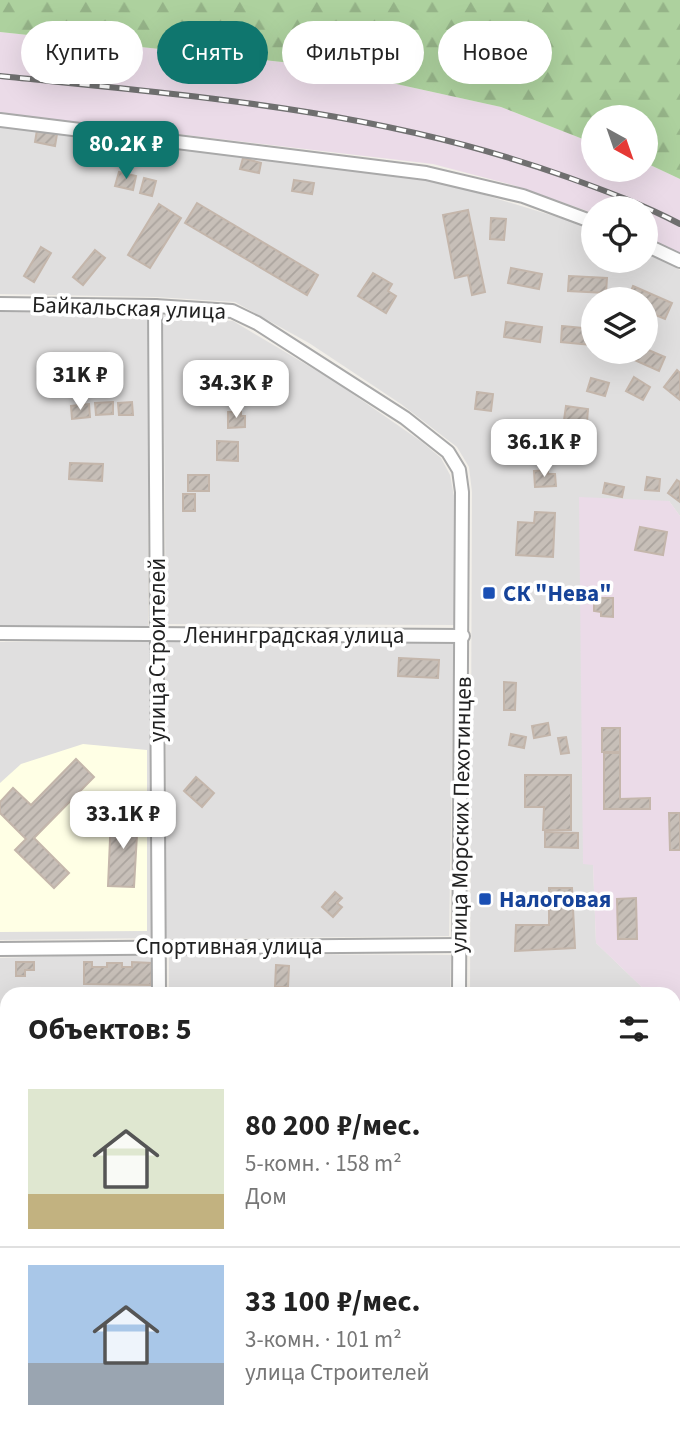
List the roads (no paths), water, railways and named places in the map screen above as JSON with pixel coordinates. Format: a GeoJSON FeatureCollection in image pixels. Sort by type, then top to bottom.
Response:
{"type":"FeatureCollection","features":[{"type":"Feature","properties":{"kind":"street"},"geometry":{"type":"LineString","coordinates":[[0,120],[426,173],[523,196],[581,218]]}},
{"type":"Feature","properties":{"kind":"street"},"geometry":{"type":"LineString","coordinates":[[658,251],[680,261]]}},
{"type":"Feature","properties":{"kind":"street","name":"Байкальская улица"},"geometry":{"type":"LineString","coordinates":[[0,304],[155,306],[233,311],[257,323],[375,398],[448,452],[459,470],[462,492],[463,636]]}},
{"type":"Feature","properties":{"kind":"street","name":"улица Строителей"},"geometry":{"type":"LineString","coordinates":[[155,306],[159,987]]}},
{"type":"Feature","properties":{"kind":"street","name":"Ленинградская улица"},"geometry":{"type":"LineString","coordinates":[[0,633],[463,636]]}},
{"type":"Feature","properties":{"kind":"street","name":"улица Морских Пехотинцев"},"geometry":{"type":"LineString","coordinates":[[459,987],[463,636]]}},
{"type":"Feature","properties":{"kind":"street","name":"Спортивная улица"},"geometry":{"type":"LineString","coordinates":[[0,949],[459,945]]}},
{"type":"Feature","properties":{"kind":"railway"},"geometry":{"type":"LineString","coordinates":[[0,76],[216,99],[357,121],[427,136],[497,154],[567,177],[639,204],[680,224]]}},
{"type":"Feature","properties":{"kind":"place","name":"СК \"Нева\""},"geometry":{"type":"Point","coordinates":[489,593]}},
{"type":"Feature","properties":{"kind":"place","name":"Налоговая"},"geometry":{"type":"Point","coordinates":[485,899]}}]}
